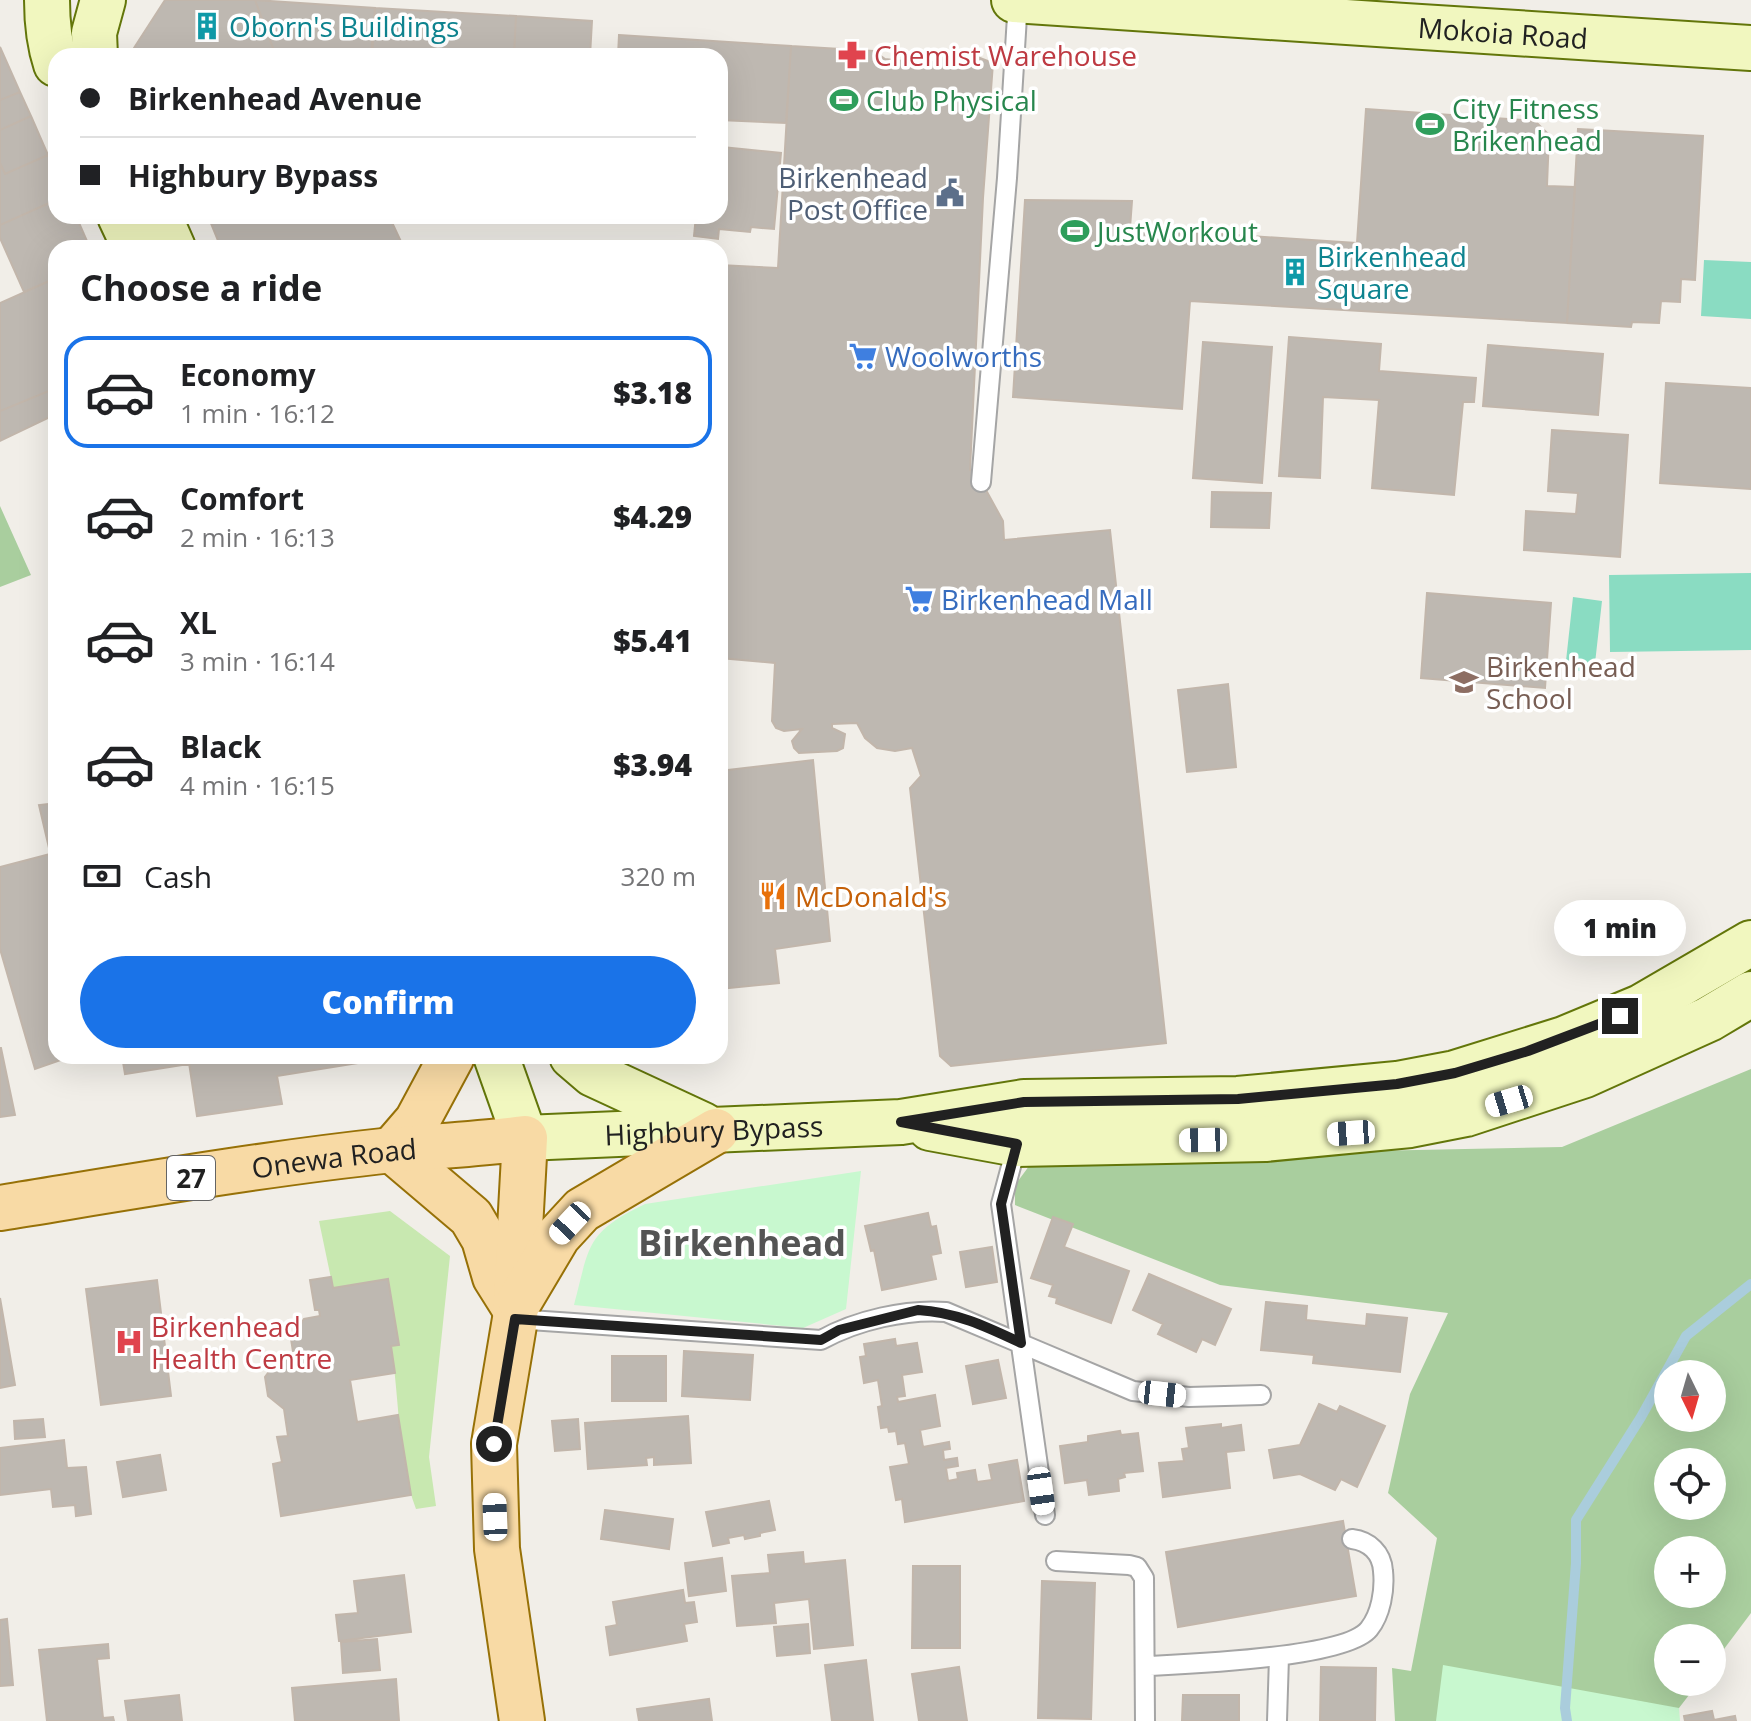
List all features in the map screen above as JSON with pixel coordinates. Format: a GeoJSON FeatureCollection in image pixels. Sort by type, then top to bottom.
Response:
{"type":"FeatureCollection","features":[{"type":"Feature","properties":{"kind":"main road"},"geometry":{"type":"LineString","coordinates":[[47,0],[51,48]]}},
{"type":"Feature","properties":{"kind":"main road"},"geometry":{"type":"LineString","coordinates":[[95,48],[94,33],[103,0]]}},
{"type":"Feature","properties":{"kind":"main road","name":"Mokoia Road"},"geometry":{"type":"LineString","coordinates":[[1016,0],[1167,5],[1570,38],[1751,48]]}},
{"type":"Feature","properties":{"kind":"main road","name":"Highbury Bypass"},"geometry":{"type":"LineString","coordinates":[[525,1138],[901,1122],[1024,1102],[1238,1099],[1340,1091],[1455,1073],[1552,1043],[1641,1007],[1751,943]]}},
{"type":"Feature","properties":{"kind":"main road","name":"Highbury Bypass"},"geometry":{"type":"LineString","coordinates":[[901,1122],[1017,1144],[1265,1139],[1351,1133],[1466,1114],[1531,1095],[1640,1052],[1709,1019],[1751,994]]}},
{"type":"Feature","properties":{"kind":"main road"},"geometry":{"type":"LineString","coordinates":[[448,1064],[417,1121],[392,1150],[471,1217],[484,1239],[495,1277],[515,1314]]}},
{"type":"Feature","properties":{"kind":"main road"},"geometry":{"type":"LineString","coordinates":[[499,1064],[525,1138],[515,1314],[494,1444],[497,1549],[522,1721]]}},
{"type":"Feature","properties":{"kind":"main road"},"geometry":{"type":"LineString","coordinates":[[581,1064],[593,1074],[650,1103],[716,1131]]}},
{"type":"Feature","properties":{"kind":"main road"},"geometry":{"type":"LineString","coordinates":[[515,1314],[558,1236],[582,1210],[716,1131]]}},
{"type":"Feature","properties":{"kind":"main road","name":"Onewa Road"},"geometry":{"type":"LineString","coordinates":[[0,1208],[392,1150],[525,1138]]}},
{"type":"Feature","properties":{"kind":"lane"},"geometry":{"type":"LineString","coordinates":[[981,482],[1007,178],[1016,0]]}},
{"type":"Feature","properties":{"kind":"lane"},"geometry":{"type":"LineString","coordinates":[[1017,1144],[1001,1204],[1045,1515]]}},
{"type":"Feature","properties":{"kind":"lane"},"geometry":{"type":"LineString","coordinates":[[515,1314],[821,1340],[839,1330],[918,1310],[946,1312],[1133,1391],[1189,1397],[1261,1395]]}},
{"type":"Feature","properties":{"kind":"lane"},"geometry":{"type":"LineString","coordinates":[[1147,1666],[1279,1657],[1348,1642],[1367,1632],[1379,1610],[1383,1568],[1376,1552],[1364,1540],[1352,1539]]}},
{"type":"Feature","properties":{"kind":"lane"},"geometry":{"type":"LineString","coordinates":[[1056,1561],[1137,1567],[1144,1578],[1145,1721]]}},
{"type":"Feature","properties":{"kind":"lane"},"geometry":{"type":"LineString","coordinates":[[1277,1721],[1279,1657]]}},
{"type":"Feature","properties":{"kind":"green space"},"geometry":{"type":"Polygon","coordinates":[[[1704,260],[1751,262],[1751,319],[1701,316],[1704,260]]]}},
{"type":"Feature","properties":{"kind":"green space"},"geometry":{"type":"Polygon","coordinates":[[[0,506],[31,575],[0,587],[0,506]]]}},
{"type":"Feature","properties":{"kind":"green space"},"geometry":{"type":"Polygon","coordinates":[[[1751,573],[1751,650],[1610,652],[1609,575],[1751,573]]]}},
{"type":"Feature","properties":{"kind":"green space"},"geometry":{"type":"Polygon","coordinates":[[[1573,597],[1602,601],[1594,672],[1565,670],[1573,597]]]}},
{"type":"Feature","properties":{"kind":"green space"},"geometry":{"type":"Polygon","coordinates":[[[1751,1069],[1751,1613],[1726,1646],[1726,1624],[1654,1624],[1654,1696],[1688,1696],[1679,1708],[1678,1721],[1395,1721],[1392,1668],[1411,1671],[1437,1538],[1388,1493],[1410,1394],[1448,1313],[1220,1285],[1015,1205],[1015,1185],[1035,1158],[1562,1147],[1751,1069]]]}},
{"type":"Feature","properties":{"kind":"green space"},"geometry":{"type":"Polygon","coordinates":[[[861,1171],[846,1309],[803,1328],[574,1305],[588,1254],[600,1233],[625,1214],[645,1204],[861,1171]]]}},
{"type":"Feature","properties":{"kind":"green space"},"geometry":{"type":"Polygon","coordinates":[[[390,1211],[450,1256],[429,1457],[436,1506],[416,1509],[402,1449],[391,1346],[399,1344],[388,1280],[333,1288],[319,1221],[390,1211]]]}},
{"type":"Feature","properties":{"kind":"green space"},"geometry":{"type":"Polygon","coordinates":[[[1443,1665],[1679,1708],[1680,1721],[1436,1721],[1443,1665]]]}},
{"type":"Feature","properties":{"kind":"building","name":"Oborn's Buildings"},"geometry":{"type":"Polygon","coordinates":[[[165,0],[255,0],[273,48],[134,48],[165,0]]]}},
{"type":"Feature","properties":{"kind":"building"},"geometry":{"type":"Polygon","coordinates":[[[255,0],[375,8],[372,48],[273,48],[255,0]]]}},
{"type":"Feature","properties":{"kind":"building"},"geometry":{"type":"Polygon","coordinates":[[[375,8],[516,16],[514,48],[372,48],[375,8]]]}},
{"type":"Feature","properties":{"kind":"building"},"geometry":{"type":"Polygon","coordinates":[[[516,16],[592,21],[590,48],[514,48],[516,16]]]}},
{"type":"Feature","properties":{"kind":"building"},"geometry":{"type":"Polygon","coordinates":[[[619,35],[791,46],[786,123],[728,120],[728,48],[618,48],[619,35]]]}},
{"type":"Feature","properties":{"kind":"building","name":"Birkenhead Mall"},"geometry":{"type":"Polygon","coordinates":[[[791,46],[874,51],[885,59],[912,62],[935,62],[947,54],[967,53],[993,63],[970,470],[975,470],[1003,521],[1004,540],[1110,530],[1166,1043],[951,1066],[940,1056],[910,788],[921,776],[912,748],[895,751],[877,748],[865,738],[857,723],[832,724],[832,728],[845,734],[843,748],[799,753],[792,741],[802,729],[784,731],[776,728],[772,721],[775,663],[728,659],[728,265],[778,268],[791,46]]]}},
{"type":"Feature","properties":{"kind":"building"},"geometry":{"type":"Polygon","coordinates":[[[0,47],[20,92],[0,100],[0,47]]]}},
{"type":"Feature","properties":{"kind":"building"},"geometry":{"type":"Polygon","coordinates":[[[20,92],[31,116],[0,130],[0,100],[20,92]]]}},
{"type":"Feature","properties":{"kind":"building","name":"Birkenhead Square"},"geometry":{"type":"Polygon","coordinates":[[[1366,109],[1535,121],[1549,135],[1547,186],[1575,187],[1567,323],[1190,301],[1182,409],[1013,397],[1025,200],[1132,201],[1130,228],[1357,243],[1366,109]]]}},
{"type":"Feature","properties":{"kind":"building"},"geometry":{"type":"Polygon","coordinates":[[[31,116],[48,155],[5,174],[0,163],[0,130],[31,116]]]}},
{"type":"Feature","properties":{"kind":"building"},"geometry":{"type":"Polygon","coordinates":[[[1578,129],[1703,136],[1695,280],[1681,279],[1680,302],[1661,301],[1659,323],[1632,322],[1631,327],[1567,323],[1578,129]]]}},
{"type":"Feature","properties":{"kind":"building"},"geometry":{"type":"Polygon","coordinates":[[[728,148],[781,153],[774,229],[751,227],[750,232],[719,229],[718,239],[694,236],[695,224],[728,224],[728,148]]]}},
{"type":"Feature","properties":{"kind":"building"},"geometry":{"type":"Polygon","coordinates":[[[48,155],[48,204],[0,225],[0,163],[5,174],[48,155]]]}},
{"type":"Feature","properties":{"kind":"building"},"geometry":{"type":"Polygon","coordinates":[[[48,204],[48,224],[80,224],[86,240],[48,240],[48,282],[24,292],[0,238],[0,225],[48,204]]]}},
{"type":"Feature","properties":{"kind":"building"},"geometry":{"type":"Polygon","coordinates":[[[211,224],[393,224],[400,240],[218,240],[211,224]]]}},
{"type":"Feature","properties":{"kind":"building"},"geometry":{"type":"Polygon","coordinates":[[[48,282],[48,391],[0,411],[0,303],[48,282]]]}},
{"type":"Feature","properties":{"kind":"building"},"geometry":{"type":"Polygon","coordinates":[[[1289,337],[1381,344],[1379,371],[1476,378],[1474,402],[1463,402],[1454,495],[1372,488],[1379,400],[1323,397],[1320,478],[1279,476],[1289,337]]]}},
{"type":"Feature","properties":{"kind":"building"},"geometry":{"type":"Polygon","coordinates":[[[1203,342],[1272,347],[1262,483],[1193,478],[1203,342]]]}},
{"type":"Feature","properties":{"kind":"building"},"geometry":{"type":"Polygon","coordinates":[[[1488,345],[1603,354],[1598,415],[1483,406],[1488,345]]]}},
{"type":"Feature","properties":{"kind":"building"},"geometry":{"type":"Polygon","coordinates":[[[1666,383],[1751,388],[1751,489],[1660,483],[1666,383]]]}},
{"type":"Feature","properties":{"kind":"building"},"geometry":{"type":"Polygon","coordinates":[[[48,391],[48,418],[0,441],[0,411],[48,391]]]}},
{"type":"Feature","properties":{"kind":"building"},"geometry":{"type":"Polygon","coordinates":[[[1552,430],[1628,435],[1620,557],[1524,550],[1526,511],[1576,514],[1578,493],[1548,491],[1552,430]]]}},
{"type":"Feature","properties":{"kind":"building"},"geometry":{"type":"Polygon","coordinates":[[[1212,492],[1271,493],[1269,528],[1211,527],[1212,492]]]}},
{"type":"Feature","properties":{"kind":"building"},"geometry":{"type":"Polygon","coordinates":[[[1427,593],[1551,603],[1545,688],[1421,678],[1427,593]]]}},
{"type":"Feature","properties":{"kind":"building"},"geometry":{"type":"Polygon","coordinates":[[[1228,684],[1236,767],[1187,772],[1178,690],[1228,684]]]}},
{"type":"Feature","properties":{"kind":"building","name":"McDonald's"},"geometry":{"type":"Polygon","coordinates":[[[813,760],[830,941],[775,949],[779,983],[728,988],[728,770],[813,760]]]}},
{"type":"Feature","properties":{"kind":"building"},"geometry":{"type":"Polygon","coordinates":[[[48,804],[48,844],[39,805],[48,804]]]}},
{"type":"Feature","properties":{"kind":"building"},"geometry":{"type":"Polygon","coordinates":[[[48,855],[49,1064],[35,1069],[0,949],[0,867],[48,855]]]}},
{"type":"Feature","properties":{"kind":"building"},"geometry":{"type":"Polygon","coordinates":[[[0,1048],[15,1115],[0,1117],[0,1048]]]}},
{"type":"Feature","properties":{"kind":"building"},"geometry":{"type":"Polygon","coordinates":[[[123,1064],[189,1064],[125,1074],[123,1064]]]}},
{"type":"Feature","properties":{"kind":"building"},"geometry":{"type":"Polygon","coordinates":[[[189,1064],[351,1064],[277,1076],[282,1104],[197,1116],[189,1064]]]}},
{"type":"Feature","properties":{"kind":"building"},"geometry":{"type":"Polygon","coordinates":[[[928,1213],[931,1227],[936,1226],[941,1253],[931,1255],[936,1279],[882,1290],[874,1250],[871,1251],[865,1226],[928,1213]]]}},
{"type":"Feature","properties":{"kind":"building"},"geometry":{"type":"Polygon","coordinates":[[[1053,1217],[1073,1224],[1064,1247],[1129,1271],[1111,1323],[1056,1303],[1057,1298],[1049,1296],[1053,1285],[1031,1278],[1053,1217]]]}},
{"type":"Feature","properties":{"kind":"building"},"geometry":{"type":"Polygon","coordinates":[[[992,1247],[997,1282],[966,1287],[960,1252],[992,1247]]]}},
{"type":"Feature","properties":{"kind":"building"},"geometry":{"type":"Polygon","coordinates":[[[1149,1274],[1231,1309],[1215,1345],[1202,1339],[1196,1352],[1158,1334],[1163,1324],[1133,1310],[1149,1274]]]}},
{"type":"Feature","properties":{"kind":"building"},"geometry":{"type":"Polygon","coordinates":[[[331,1277],[333,1288],[388,1279],[399,1345],[391,1346],[395,1373],[350,1380],[357,1422],[398,1415],[411,1495],[281,1516],[273,1464],[282,1462],[277,1437],[288,1436],[284,1409],[268,1396],[265,1377],[277,1361],[294,1358],[291,1339],[304,1319],[320,1316],[319,1310],[315,1310],[310,1280],[331,1277]]]}},
{"type":"Feature","properties":{"kind":"building","name":"Birkenhead Health Centre"},"geometry":{"type":"Polygon","coordinates":[[[157,1280],[171,1396],[101,1405],[86,1289],[157,1280]]]}},
{"type":"Feature","properties":{"kind":"building"},"geometry":{"type":"Polygon","coordinates":[[[0,1298],[15,1385],[0,1388],[0,1298]]]}},
{"type":"Feature","properties":{"kind":"building"},"geometry":{"type":"Polygon","coordinates":[[[1266,1302],[1307,1306],[1306,1320],[1366,1326],[1367,1314],[1407,1318],[1400,1372],[1313,1363],[1314,1355],[1261,1350],[1266,1302]]]}},
{"type":"Feature","properties":{"kind":"building"},"geometry":{"type":"Polygon","coordinates":[[[895,1339],[896,1346],[917,1343],[922,1372],[902,1375],[905,1396],[897,1397],[898,1402],[935,1395],[940,1426],[920,1430],[923,1447],[949,1442],[950,1449],[943,1450],[944,1460],[957,1458],[958,1466],[946,1468],[948,1481],[958,1479],[957,1473],[975,1470],[977,1482],[992,1480],[989,1465],[1017,1460],[1024,1501],[905,1522],[902,1499],[896,1500],[890,1467],[909,1464],[905,1443],[898,1444],[896,1431],[881,1428],[878,1380],[864,1383],[860,1357],[866,1356],[864,1344],[895,1339]]]}},
{"type":"Feature","properties":{"kind":"building"},"geometry":{"type":"Polygon","coordinates":[[[684,1351],[753,1355],[750,1400],[682,1396],[684,1351]]]}},
{"type":"Feature","properties":{"kind":"building"},"geometry":{"type":"Polygon","coordinates":[[[612,1356],[666,1356],[666,1401],[612,1401],[612,1356]]]}},
{"type":"Feature","properties":{"kind":"building"},"geometry":{"type":"Polygon","coordinates":[[[998,1360],[1006,1398],[973,1404],[966,1366],[998,1360]]]}},
{"type":"Feature","properties":{"kind":"building"},"geometry":{"type":"Polygon","coordinates":[[[1319,1404],[1337,1412],[1340,1406],[1385,1426],[1357,1487],[1341,1479],[1335,1490],[1300,1474],[1274,1478],[1269,1450],[1300,1445],[1319,1404]]]}},
{"type":"Feature","properties":{"kind":"building"},"geometry":{"type":"Polygon","coordinates":[[[688,1416],[691,1463],[654,1465],[654,1457],[646,1458],[647,1465],[588,1469],[585,1423],[688,1416]]]}},
{"type":"Feature","properties":{"kind":"building"},"geometry":{"type":"Polygon","coordinates":[[[43,1419],[45,1437],[15,1439],[14,1421],[43,1419]]]}},
{"type":"Feature","properties":{"kind":"building"},"geometry":{"type":"Polygon","coordinates":[[[578,1419],[580,1449],[555,1451],[552,1421],[578,1419]]]}},
{"type":"Feature","properties":{"kind":"building"},"geometry":{"type":"Polygon","coordinates":[[[1221,1424],[1221,1428],[1241,1425],[1244,1450],[1226,1452],[1230,1488],[1163,1497],[1159,1463],[1184,1461],[1182,1449],[1189,1448],[1186,1428],[1221,1424]]]}},
{"type":"Feature","properties":{"kind":"building"},"geometry":{"type":"Polygon","coordinates":[[[1120,1431],[1121,1435],[1138,1433],[1143,1471],[1124,1473],[1125,1477],[1118,1479],[1119,1491],[1089,1495],[1087,1480],[1065,1483],[1060,1446],[1088,1442],[1088,1436],[1120,1431]]]}},
{"type":"Feature","properties":{"kind":"building"},"geometry":{"type":"Polygon","coordinates":[[[64,1440],[67,1468],[86,1467],[91,1514],[76,1516],[75,1505],[53,1507],[51,1489],[0,1495],[0,1448],[64,1440]]]}},
{"type":"Feature","properties":{"kind":"building"},"geometry":{"type":"Polygon","coordinates":[[[160,1455],[166,1490],[123,1497],[117,1462],[160,1455]]]}},
{"type":"Feature","properties":{"kind":"building"},"geometry":{"type":"Polygon","coordinates":[[[769,1501],[775,1530],[745,1539],[744,1535],[728,1538],[729,1543],[713,1546],[706,1512],[769,1501]]]}},
{"type":"Feature","properties":{"kind":"building"},"geometry":{"type":"Polygon","coordinates":[[[605,1510],[673,1519],[669,1549],[601,1539],[605,1510]]]}},
{"type":"Feature","properties":{"kind":"building"},"geometry":{"type":"Polygon","coordinates":[[[1343,1521],[1356,1596],[1178,1627],[1166,1552],[1343,1521]]]}},
{"type":"Feature","properties":{"kind":"building"},"geometry":{"type":"Polygon","coordinates":[[[803,1552],[804,1564],[845,1560],[853,1645],[814,1649],[809,1599],[774,1603],[776,1623],[737,1626],[732,1576],[770,1573],[768,1555],[803,1552]]]}},
{"type":"Feature","properties":{"kind":"building"},"geometry":{"type":"Polygon","coordinates":[[[722,1558],[726,1591],[689,1596],[685,1563],[722,1558]]]}},
{"type":"Feature","properties":{"kind":"building"},"geometry":{"type":"Polygon","coordinates":[[[913,1566],[960,1566],[960,1648],[912,1648],[913,1566]]]}},
{"type":"Feature","properties":{"kind":"building"},"geometry":{"type":"Polygon","coordinates":[[[404,1575],[411,1632],[339,1641],[336,1615],[358,1613],[354,1581],[404,1575]]]}},
{"type":"Feature","properties":{"kind":"building"},"geometry":{"type":"Polygon","coordinates":[[[1042,1581],[1095,1583],[1091,1719],[1038,1718],[1042,1581]]]}},
{"type":"Feature","properties":{"kind":"building"},"geometry":{"type":"Polygon","coordinates":[[[683,1590],[685,1603],[694,1602],[697,1622],[684,1624],[687,1641],[610,1655],[606,1627],[617,1625],[613,1602],[683,1590]]]}},
{"type":"Feature","properties":{"kind":"building"},"geometry":{"type":"Polygon","coordinates":[[[7,1619],[13,1685],[0,1686],[0,1620],[7,1619]]]}},
{"type":"Feature","properties":{"kind":"building"},"geometry":{"type":"Polygon","coordinates":[[[808,1624],[810,1653],[777,1656],[774,1627],[808,1624]]]}},
{"type":"Feature","properties":{"kind":"building"},"geometry":{"type":"Polygon","coordinates":[[[377,1639],[380,1670],[343,1673],[341,1642],[377,1639]]]}},
{"type":"Feature","properties":{"kind":"building"},"geometry":{"type":"Polygon","coordinates":[[[108,1644],[109,1658],[97,1659],[103,1718],[113,1717],[114,1721],[47,1721],[39,1650],[108,1644]]]}},
{"type":"Feature","properties":{"kind":"building"},"geometry":{"type":"Polygon","coordinates":[[[866,1660],[873,1721],[832,1721],[825,1665],[866,1660]]]}},
{"type":"Feature","properties":{"kind":"building"},"geometry":{"type":"Polygon","coordinates":[[[959,1667],[967,1721],[919,1721],[912,1674],[959,1667]]]}},
{"type":"Feature","properties":{"kind":"building"},"geometry":{"type":"Polygon","coordinates":[[[1321,1667],[1376,1668],[1375,1721],[1320,1721],[1321,1667]]]}},
{"type":"Feature","properties":{"kind":"building"},"geometry":{"type":"Polygon","coordinates":[[[396,1679],[399,1721],[295,1721],[292,1688],[396,1679]]]}},
{"type":"Feature","properties":{"kind":"building"},"geometry":{"type":"Polygon","coordinates":[[[179,1695],[182,1721],[128,1721],[125,1701],[179,1695]]]}},
{"type":"Feature","properties":{"kind":"building"},"geometry":{"type":"Polygon","coordinates":[[[1183,1695],[1239,1695],[1239,1721],[1182,1721],[1183,1695]]]}},
{"type":"Feature","properties":{"kind":"building"},"geometry":{"type":"Polygon","coordinates":[[[709,1699],[712,1721],[639,1721],[637,1709],[709,1699]]]}},
{"type":"Feature","properties":{"kind":"building"},"geometry":{"type":"Polygon","coordinates":[[[1712,1711],[1714,1720],[1735,1716],[1736,1721],[1685,1721],[1684,1716],[1712,1711]]]}},
{"type":"Feature","properties":{"kind":"waterway"},"geometry":{"type":"LineString","coordinates":[[1567,1721],[1565,1708],[1576,1563],[1576,1520],[1641,1417],[1686,1336],[1751,1284]]}},
{"type":"Feature","properties":{"kind":"place","name":"Oborn's Buildings"},"geometry":{"type":"Point","coordinates":[207,26]}},
{"type":"Feature","properties":{"kind":"place","name":"Chemist Warehouse"},"geometry":{"type":"Point","coordinates":[852,55]}},
{"type":"Feature","properties":{"kind":"place","name":"Club Physical"},"geometry":{"type":"Point","coordinates":[844,100]}},
{"type":"Feature","properties":{"kind":"place","name":"City Fitness Brikenhead"},"geometry":{"type":"Point","coordinates":[1430,124]}},
{"type":"Feature","properties":{"kind":"place","name":"Birkenhead Post Office"},"geometry":{"type":"Point","coordinates":[950,193]}},
{"type":"Feature","properties":{"kind":"place","name":"JustWorkout"},"geometry":{"type":"Point","coordinates":[1075,231]}},
{"type":"Feature","properties":{"kind":"place","name":"Birkenhead Square"},"geometry":{"type":"Point","coordinates":[1295,272]}},
{"type":"Feature","properties":{"kind":"place","name":"Woolworths"},"geometry":{"type":"Point","coordinates":[863,356]}},
{"type":"Feature","properties":{"kind":"place","name":"Birkenhead Mall"},"geometry":{"type":"Point","coordinates":[919,599]}},
{"type":"Feature","properties":{"kind":"place","name":"Birkenhead School"},"geometry":{"type":"Point","coordinates":[1464,682]}},
{"type":"Feature","properties":{"kind":"place","name":"McDonald's"},"geometry":{"type":"Point","coordinates":[773,896]}},
{"type":"Feature","properties":{"kind":"place","name":"Birkenhead Health Centre"},"geometry":{"type":"Point","coordinates":[129,1342]}},
{"type":"Feature","properties":{"kind":"district","name":"Birkenhead"},"geometry":{"type":"Point","coordinates":[742,1242]}},
{"type":"Feature","properties":{"kind":"route"},"geometry":{"type":"LineString","coordinates":[[494,1444],[515,1319],[821,1340],[839,1330],[918,1310],[946,1312],[1021,1343],[1001,1204],[1017,1144],[901,1122],[1024,1102],[1238,1099],[1397,1084],[1455,1073],[1528,1051],[1620,1016]]}}]}
